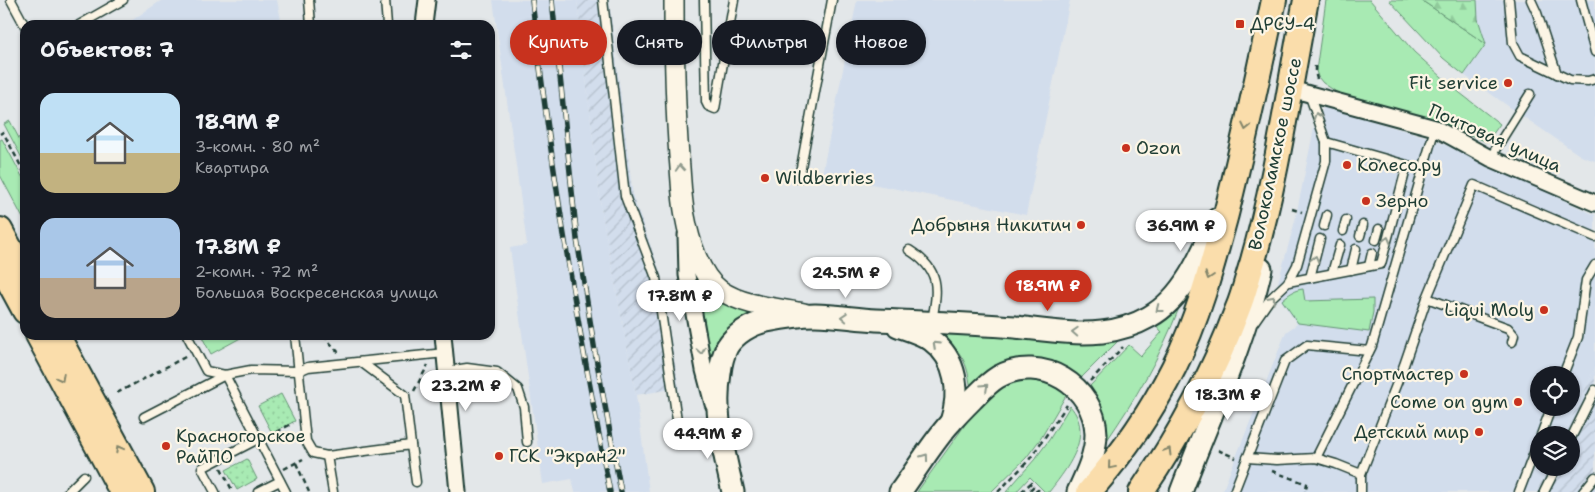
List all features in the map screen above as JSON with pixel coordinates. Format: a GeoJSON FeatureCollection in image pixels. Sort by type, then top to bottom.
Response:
{"type":"FeatureCollection","features":[{"type":"Feature","properties":{"kind":"main road","name":"Волоколамское шоссе"},"geometry":{"type":"LineString","coordinates":[[1089,492],[1125,449],[1148,413],[1174,368],[1193,324],[1211,271],[1235,178],[1274,0]]}},
{"type":"Feature","properties":{"kind":"main road","name":"Волоколамское шоссе"},"geometry":{"type":"LineString","coordinates":[[1141,492],[1193,409],[1216,364],[1242,297],[1260,235],[1277,162],[1300,91],[1306,0]]}},
{"type":"Feature","properties":{"kind":"main road"},"geometry":{"type":"LineString","coordinates":[[1181,492],[1242,338],[1254,300],[1263,259],[1277,162]]}},
{"type":"Feature","properties":{"kind":"main road"},"geometry":{"type":"LineString","coordinates":[[733,492],[718,421],[718,386],[721,364],[726,348],[745,329],[765,321],[815,315],[874,320],[932,321],[1077,332],[1123,328],[1161,309],[1176,294],[1210,236],[1235,178]]}},
{"type":"Feature","properties":{"kind":"main road"},"geometry":{"type":"LineString","coordinates":[[0,230],[20,267]]}},
{"type":"Feature","properties":{"kind":"main road"},"geometry":{"type":"LineString","coordinates":[[0,264],[20,302]]}},
{"type":"Feature","properties":{"kind":"main road"},"geometry":{"type":"LineString","coordinates":[[874,320],[914,331],[930,339],[948,357],[956,379],[956,408],[951,422]]}},
{"type":"Feature","properties":{"kind":"main road"},"geometry":{"type":"LineString","coordinates":[[41,340],[122,492]]}},
{"type":"Feature","properties":{"kind":"main road"},"geometry":{"type":"LineString","coordinates":[[60,340],[142,492]]}},
{"type":"Feature","properties":{"kind":"main road"},"geometry":{"type":"LineString","coordinates":[[900,492],[951,422],[988,384],[1008,372],[1020,370],[1042,370],[1064,378],[1079,391],[1088,403],[1095,424],[1095,447],[1078,492]]}},
{"type":"Feature","properties":{"kind":"street"},"geometry":{"type":"LineString","coordinates":[[425,20],[427,0]]}},
{"type":"Feature","properties":{"kind":"street"},"geometry":{"type":"LineString","coordinates":[[674,0],[676,111],[685,216],[687,275],[704,370],[718,421]]}},
{"type":"Feature","properties":{"kind":"street","name":"Почтовая улица"},"geometry":{"type":"LineString","coordinates":[[1300,91],[1435,128],[1490,158],[1595,203]]}},
{"type":"Feature","properties":{"kind":"street"},"geometry":{"type":"LineString","coordinates":[[685,216],[698,260],[719,290],[752,303],[815,315]]}},
{"type":"Feature","properties":{"kind":"street"},"geometry":{"type":"LineString","coordinates":[[442,340],[439,354],[447,371],[458,492]]}},
{"type":"Feature","properties":{"kind":"lane"},"geometry":{"type":"LineString","coordinates":[[11,0],[22,20]]}},
{"type":"Feature","properties":{"kind":"lane"},"geometry":{"type":"LineString","coordinates":[[87,20],[123,0]]}},
{"type":"Feature","properties":{"kind":"lane"},"geometry":{"type":"LineString","coordinates":[[309,0],[311,20]]}},
{"type":"Feature","properties":{"kind":"lane"},"geometry":{"type":"LineString","coordinates":[[385,0],[387,20]]}},
{"type":"Feature","properties":{"kind":"lane"},"geometry":{"type":"LineString","coordinates":[[604,0],[625,196],[656,278],[677,420]]}},
{"type":"Feature","properties":{"kind":"lane"},"geometry":{"type":"LineString","coordinates":[[704,0],[706,102],[708,106],[715,109],[734,0]]}},
{"type":"Feature","properties":{"kind":"lane"},"geometry":{"type":"LineString","coordinates":[[799,178],[832,0]]}},
{"type":"Feature","properties":{"kind":"lane"},"geometry":{"type":"LineString","coordinates":[[1509,0],[1511,34],[1515,49],[1520,56],[1570,80],[1588,81],[1595,79]]}},
{"type":"Feature","properties":{"kind":"lane"},"geometry":{"type":"LineString","coordinates":[[1531,0],[1557,74]]}},
{"type":"Feature","properties":{"kind":"lane"},"geometry":{"type":"LineString","coordinates":[[1581,0],[1595,52]]}},
{"type":"Feature","properties":{"kind":"lane"},"geometry":{"type":"LineString","coordinates":[[1242,338],[1270,299],[1288,282],[1297,265],[1326,161],[1326,142],[1300,91]]}},
{"type":"Feature","properties":{"kind":"lane"},"geometry":{"type":"LineString","coordinates":[[1490,158],[1530,94]]}},
{"type":"Feature","properties":{"kind":"lane"},"geometry":{"type":"LineString","coordinates":[[1316,458],[1372,346],[1435,128]]}},
{"type":"Feature","properties":{"kind":"lane"},"geometry":{"type":"LineString","coordinates":[[1288,282],[1381,264],[1407,165],[1326,142]]}},
{"type":"Feature","properties":{"kind":"lane"},"geometry":{"type":"LineString","coordinates":[[1362,492],[1361,474],[1404,366],[1428,298],[1474,185],[1595,238]]}},
{"type":"Feature","properties":{"kind":"lane"},"geometry":{"type":"LineString","coordinates":[[1324,226],[1327,215]]}},
{"type":"Feature","properties":{"kind":"lane"},"geometry":{"type":"LineString","coordinates":[[1343,231],[1346,220]]}},
{"type":"Feature","properties":{"kind":"lane"},"geometry":{"type":"LineString","coordinates":[[1360,236],[1363,225]]}},
{"type":"Feature","properties":{"kind":"lane"},"geometry":{"type":"LineString","coordinates":[[1376,240],[1379,229]]}},
{"type":"Feature","properties":{"kind":"lane"},"geometry":{"type":"LineString","coordinates":[[1310,278],[1320,240]]}},
{"type":"Feature","properties":{"kind":"lane"},"geometry":{"type":"LineString","coordinates":[[1332,273],[1340,245]]}},
{"type":"Feature","properties":{"kind":"lane"},"geometry":{"type":"LineString","coordinates":[[1351,270],[1356,249]]}},
{"type":"Feature","properties":{"kind":"lane"},"geometry":{"type":"LineString","coordinates":[[909,250],[928,267],[936,282],[932,321]]}},
{"type":"Feature","properties":{"kind":"lane"},"geometry":{"type":"LineString","coordinates":[[1369,266],[1372,253]]}},
{"type":"Feature","properties":{"kind":"lane"},"geometry":{"type":"LineString","coordinates":[[1567,366],[1578,337],[1586,280],[1595,265]]}},
{"type":"Feature","properties":{"kind":"lane"},"geometry":{"type":"LineString","coordinates":[[1428,298],[1508,328],[1514,335],[1512,342]]}},
{"type":"Feature","properties":{"kind":"lane"},"geometry":{"type":"LineString","coordinates":[[189,340],[206,371],[225,375]]}},
{"type":"Feature","properties":{"kind":"lane"},"geometry":{"type":"LineString","coordinates":[[295,340],[306,442],[313,453],[328,456],[411,445]]}},
{"type":"Feature","properties":{"kind":"lane"},"geometry":{"type":"LineString","coordinates":[[1234,492],[1285,362],[1307,345],[1368,351]]}},
{"type":"Feature","properties":{"kind":"lane"},"geometry":{"type":"LineString","coordinates":[[144,418],[225,375],[251,370],[298,371],[308,367],[439,354]]}},
{"type":"Feature","properties":{"kind":"lane"},"geometry":{"type":"LineString","coordinates":[[361,362],[405,395],[416,482]]}},
{"type":"Feature","properties":{"kind":"lane"},"geometry":{"type":"LineString","coordinates":[[447,371],[468,368],[498,372],[518,389],[524,407],[527,442]]}},
{"type":"Feature","properties":{"kind":"lane"},"geometry":{"type":"LineString","coordinates":[[225,375],[286,492]]}},
{"type":"Feature","properties":{"kind":"lane"},"geometry":{"type":"LineString","coordinates":[[1577,426],[1595,390]]}},
{"type":"Feature","properties":{"kind":"lane"},"geometry":{"type":"LineString","coordinates":[[215,492],[202,468],[259,440]]}},
{"type":"Feature","properties":{"kind":"lane"},"geometry":{"type":"LineString","coordinates":[[328,456],[333,492]]}},
{"type":"Feature","properties":{"kind":"lane"},"geometry":{"type":"LineString","coordinates":[[1247,458],[1277,460],[1316,458],[1361,474]]}},
{"type":"Feature","properties":{"kind":"lane"},"geometry":{"type":"LineString","coordinates":[[1519,492],[1530,463]]}},
{"type":"Feature","properties":{"kind":"lane"},"geometry":{"type":"LineString","coordinates":[[68,492],[84,476]]}},
{"type":"Feature","properties":{"kind":"lane"},"geometry":{"type":"LineString","coordinates":[[1544,492],[1552,476]]}},
{"type":"Feature","properties":{"kind":"lane"},"geometry":{"type":"LineString","coordinates":[[258,492],[278,477]]}},
{"type":"Feature","properties":{"kind":"lane"},"geometry":{"type":"LineString","coordinates":[[1583,492],[1595,477]]}},
{"type":"Feature","properties":{"kind":"path"},"geometry":{"type":"LineString","coordinates":[[0,134],[3,132],[20,164]]}},
{"type":"Feature","properties":{"kind":"path"},"geometry":{"type":"LineString","coordinates":[[327,340],[349,363]]}},
{"type":"Feature","properties":{"kind":"path"},"geometry":{"type":"LineString","coordinates":[[1085,385],[1129,341]]}},
{"type":"Feature","properties":{"kind":"path"},"geometry":{"type":"LineString","coordinates":[[117,393],[195,352]]}},
{"type":"Feature","properties":{"kind":"path"},"geometry":{"type":"LineString","coordinates":[[405,395],[412,395],[439,354]]}},
{"type":"Feature","properties":{"kind":"path"},"geometry":{"type":"LineString","coordinates":[[998,492],[1029,460],[1071,399]]}},
{"type":"Feature","properties":{"kind":"path"},"geometry":{"type":"LineString","coordinates":[[259,440],[294,423],[304,422]]}},
{"type":"Feature","properties":{"kind":"path"},"geometry":{"type":"LineString","coordinates":[[1218,450],[1234,457]]}},
{"type":"Feature","properties":{"kind":"path"},"geometry":{"type":"LineString","coordinates":[[278,477],[296,462],[313,453]]}},
{"type":"Feature","properties":{"kind":"path"},"geometry":{"type":"LineString","coordinates":[[217,460],[234,492]]}},
{"type":"Feature","properties":{"kind":"path"},"geometry":{"type":"LineString","coordinates":[[296,462],[309,492]]}},
{"type":"Feature","properties":{"kind":"path"},"geometry":{"type":"LineString","coordinates":[[1264,468],[1307,484],[1304,492]]}},
{"type":"Feature","properties":{"kind":"path"},"geometry":{"type":"LineString","coordinates":[[1021,492],[1031,483],[1034,486],[1028,492]]}},
{"type":"Feature","properties":{"kind":"path"},"geometry":{"type":"LineString","coordinates":[[1035,492],[1038,490],[1040,492]]}},
{"type":"Feature","properties":{"kind":"shaded area"},"geometry":{"type":"Polygon","coordinates":[[[162,0],[277,0],[281,20],[132,20],[162,0]]]}},
{"type":"Feature","properties":{"kind":"shaded area"},"geometry":{"type":"Polygon","coordinates":[[[493,0],[577,0],[579,20],[510,20],[510,65],[584,65],[601,208],[636,395],[649,492],[575,492],[572,479],[543,484],[510,248],[527,245],[493,0]]]}},
{"type":"Feature","properties":{"kind":"shaded area"},"geometry":{"type":"Polygon","coordinates":[[[577,0],[609,0],[633,197],[659,269],[679,388],[636,395],[601,208],[584,65],[607,65],[607,20],[579,20],[577,0]]]}},
{"type":"Feature","properties":{"kind":"shaded area"},"geometry":{"type":"Polygon","coordinates":[[[857,0],[1070,0],[1026,215],[822,174],[844,65],[926,65],[926,20],[853,20],[857,0]]]}},
{"type":"Feature","properties":{"kind":"shaded area"},"geometry":{"type":"Polygon","coordinates":[[[1421,0],[1595,0],[1595,161],[1581,156],[1464,75],[1486,44],[1421,0]]]}},
{"type":"Feature","properties":{"kind":"shaded area"},"geometry":{"type":"Polygon","coordinates":[[[1324,107],[1430,138],[1595,215],[1595,369],[1580,400],[1580,366],[1530,366],[1530,416],[1572,416],[1567,426],[1530,426],[1530,476],[1544,476],[1536,492],[1222,492],[1286,332],[1297,324],[1281,300],[1278,283],[1295,221],[1314,128],[1324,107]]]}},
{"type":"Feature","properties":{"kind":"shaded area"},"geometry":{"type":"Polygon","coordinates":[[[1595,369],[1595,492],[1536,492],[1544,476],[1580,476],[1580,426],[1567,426],[1572,416],[1580,416],[1580,400],[1595,369]]]}},
{"type":"Feature","properties":{"kind":"green space"},"geometry":{"type":"Polygon","coordinates":[[[1326,0],[1370,0],[1414,52],[1460,93],[1500,124],[1487,142],[1412,113],[1341,95],[1323,83],[1316,71],[1326,0]]]}},
{"type":"Feature","properties":{"kind":"green space"},"geometry":{"type":"Polygon","coordinates":[[[1389,0],[1421,0],[1486,44],[1464,75],[1443,58],[1389,0]]]}},
{"type":"Feature","properties":{"kind":"green space"},"geometry":{"type":"Polygon","coordinates":[[[1421,0],[1477,0],[1478,19],[1486,44],[1421,0]]]}},
{"type":"Feature","properties":{"kind":"green space"},"geometry":{"type":"Polygon","coordinates":[[[10,121],[20,140],[20,154],[4,124],[10,121]]]}},
{"type":"Feature","properties":{"kind":"green space"},"geometry":{"type":"Polygon","coordinates":[[[2,139],[20,173],[20,213],[0,175],[0,140],[2,139]]]}},
{"type":"Feature","properties":{"kind":"green space"},"geometry":{"type":"Polygon","coordinates":[[[696,277],[716,298],[730,306],[753,312],[753,314],[726,331],[710,359],[695,279],[696,277]]]}},
{"type":"Feature","properties":{"kind":"green space"},"geometry":{"type":"Polygon","coordinates":[[[1303,289],[1305,301],[1373,299],[1373,312],[1369,332],[1298,323],[1282,300],[1297,290],[1303,289]]]}},
{"type":"Feature","properties":{"kind":"green space"},"geometry":{"type":"Polygon","coordinates":[[[1174,305],[1179,308],[1156,360],[1137,394],[1105,443],[1099,407],[1089,387],[1129,345],[1141,356],[1162,332],[1154,323],[1174,305]]]}},
{"type":"Feature","properties":{"kind":"green space"},"geometry":{"type":"Polygon","coordinates":[[[933,327],[1123,336],[1081,378],[1060,365],[1043,359],[1026,358],[1007,365],[973,385],[970,384],[968,373],[958,351],[933,327]]]}},
{"type":"Feature","properties":{"kind":"green space"},"geometry":{"type":"Polygon","coordinates":[[[204,340],[237,340],[211,354],[204,340]]]}},
{"type":"Feature","properties":{"kind":"green space"},"geometry":{"type":"Polygon","coordinates":[[[1043,379],[1068,392],[1041,438],[1026,458],[991,492],[917,492],[977,408],[990,394],[1011,380],[1043,379]]]}},
{"type":"Feature","properties":{"kind":"green space"},"geometry":{"type":"Polygon","coordinates":[[[281,394],[295,421],[272,433],[258,406],[281,394]]]}},
{"type":"Feature","properties":{"kind":"green space"},"geometry":{"type":"Polygon","coordinates":[[[1070,406],[1077,417],[1080,428],[1079,439],[1076,451],[1056,483],[1049,492],[1045,492],[1030,477],[1016,492],[1006,492],[1035,459],[1070,406]]]}},
{"type":"Feature","properties":{"kind":"green space"},"geometry":{"type":"Polygon","coordinates":[[[247,459],[257,479],[237,490],[226,470],[247,459]]]}},
{"type":"Feature","properties":{"kind":"railway"},"geometry":{"type":"LineString","coordinates":[[532,0],[547,124],[566,247],[610,492]]}},
{"type":"Feature","properties":{"kind":"railway"},"geometry":{"type":"LineString","coordinates":[[552,0],[577,239],[595,352],[621,492]]}},
{"type":"Feature","properties":{"kind":"place","name":"ДРСУ-4"},"geometry":{"type":"Point","coordinates":[1240,24]}},
{"type":"Feature","properties":{"kind":"place","name":"Fit service"},"geometry":{"type":"Point","coordinates":[1508,83]}},
{"type":"Feature","properties":{"kind":"place","name":"Ozon"},"geometry":{"type":"Point","coordinates":[1126,148]}},
{"type":"Feature","properties":{"kind":"place","name":"Колесо.ру"},"geometry":{"type":"Point","coordinates":[1347,165]}},
{"type":"Feature","properties":{"kind":"place","name":"Wildberries"},"geometry":{"type":"Point","coordinates":[765,178]}},
{"type":"Feature","properties":{"kind":"place","name":"Зерно"},"geometry":{"type":"Point","coordinates":[1366,201]}},
{"type":"Feature","properties":{"kind":"place","name":"Добрыня Никитич"},"geometry":{"type":"Point","coordinates":[1081,225]}},
{"type":"Feature","properties":{"kind":"place","name":"Liqui Moly"},"geometry":{"type":"Point","coordinates":[1544,310]}},
{"type":"Feature","properties":{"kind":"place","name":"Спортмастер"},"geometry":{"type":"Point","coordinates":[1464,374]}},
{"type":"Feature","properties":{"kind":"place","name":"Come on gym"},"geometry":{"type":"Point","coordinates":[1518,402]}},
{"type":"Feature","properties":{"kind":"place","name":"Детский мир"},"geometry":{"type":"Point","coordinates":[1479,432]}},
{"type":"Feature","properties":{"kind":"place","name":"Красногорское РайПО"},"geometry":{"type":"Point","coordinates":[166,446]}},
{"type":"Feature","properties":{"kind":"place","name":"ГСК \"Экран2\""},"geometry":{"type":"Point","coordinates":[499,456]}}]}
